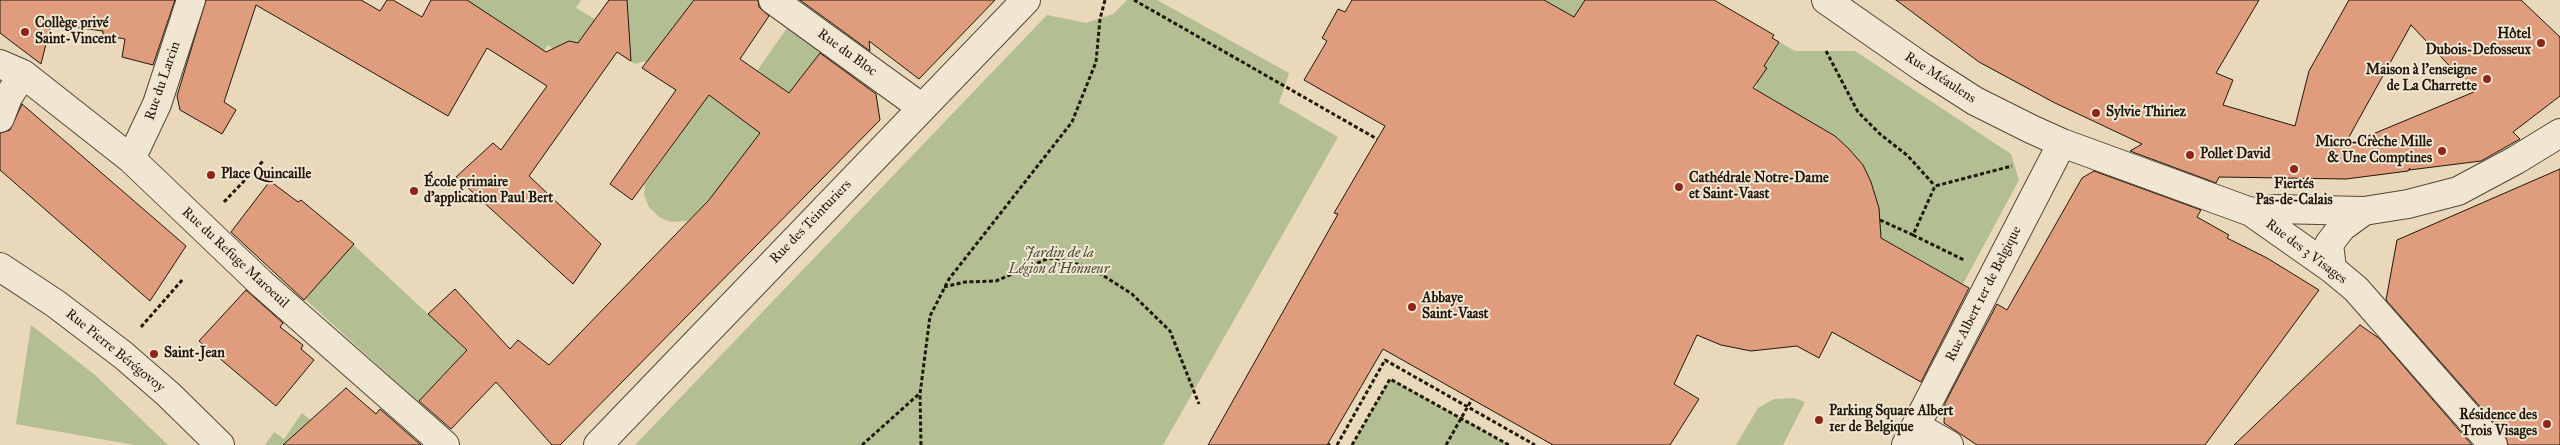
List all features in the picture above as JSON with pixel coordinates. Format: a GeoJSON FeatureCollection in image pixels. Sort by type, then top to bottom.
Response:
{"type":"FeatureCollection","features":[{"type":"Feature","properties":{"kind":"street","name":"Rue du Larcin"},"geometry":{"type":"LineString","coordinates":[[131,159],[157,104],[191,0]]}},
{"type":"Feature","properties":{"kind":"street","name":"Rue du Bloc"},"geometry":{"type":"LineString","coordinates":[[773,0],[921,107]]}},
{"type":"Feature","properties":{"kind":"street","name":"Rue des Teinturiers"},"geometry":{"type":"LineString","coordinates":[[598,445],[921,107],[1026,0]]}},
{"type":"Feature","properties":{"kind":"street","name":"Rue Méaulens"},"geometry":{"type":"LineString","coordinates":[[1826,0],[1922,67],[1975,101],[2062,144]]}},
{"type":"Feature","properties":{"kind":"street","name":"Rue du Refuge Maroeuil"},"geometry":{"type":"LineString","coordinates":[[12,68],[131,159],[262,284],[445,445]]}},
{"type":"Feature","properties":{"kind":"street"},"geometry":{"type":"LineString","coordinates":[[0,118],[8,97],[12,68]]}},
{"type":"Feature","properties":{"kind":"street"},"geometry":{"type":"LineString","coordinates":[[2251,212],[2274,209],[2364,210],[2408,204],[2458,191],[2516,160],[2560,133]]}},
{"type":"Feature","properties":{"kind":"street","name":"Rue des 3 Visages"},"geometry":{"type":"LineString","coordinates":[[2062,144],[2251,212],[2332,268],[2371,306],[2493,445]]}},
{"type":"Feature","properties":{"kind":"street","name":"Rue Albert 1er de Belgique"},"geometry":{"type":"LineString","coordinates":[[1911,436],[2062,144]]}},
{"type":"Feature","properties":{"kind":"street"},"geometry":{"type":"LineString","coordinates":[[2332,268],[2329,244],[2342,227],[2364,210]]}},
{"type":"Feature","properties":{"kind":"street","name":"Rue Pierre Bérégovoy"},"geometry":{"type":"LineString","coordinates":[[0,267],[56,304],[123,354],[168,394],[220,445]]}},
{"type":"Feature","properties":{"kind":"street"},"geometry":{"type":"LineString","coordinates":[[1911,436],[1949,445]]}},
{"type":"Feature","properties":{"kind":"path"},"geometry":{"type":"LineString","coordinates":[[921,445],[920,394],[930,316],[944,287],[1072,122],[1096,62],[1100,19],[1105,0]]}},
{"type":"Feature","properties":{"kind":"path"},"geometry":{"type":"LineString","coordinates":[[1134,0],[1377,140]]}},
{"type":"Feature","properties":{"kind":"path"},"geometry":{"type":"LineString","coordinates":[[1826,51],[1858,112],[1880,134],[1908,156],[1935,186]]}},
{"type":"Feature","properties":{"kind":"path"},"geometry":{"type":"LineString","coordinates":[[201,226],[264,160]]}},
{"type":"Feature","properties":{"kind":"path"},"geometry":{"type":"LineString","coordinates":[[1935,186],[2014,165]]}},
{"type":"Feature","properties":{"kind":"path"},"geometry":{"type":"LineString","coordinates":[[1914,235],[1935,186]]}},
{"type":"Feature","properties":{"kind":"path"},"geometry":{"type":"LineString","coordinates":[[1880,220],[1952,253]]}},
{"type":"Feature","properties":{"kind":"path"},"geometry":{"type":"LineString","coordinates":[[944,287],[965,282],[996,281],[1049,258],[1090,267],[1132,294],[1170,331],[1199,404]]}},
{"type":"Feature","properties":{"kind":"path"},"geometry":{"type":"LineString","coordinates":[[144,324],[184,279]]}},
{"type":"Feature","properties":{"kind":"path"},"geometry":{"type":"LineString","coordinates":[[1337,445],[1385,360],[1535,445]]}},
{"type":"Feature","properties":{"kind":"path"},"geometry":{"type":"LineString","coordinates":[[1352,445],[1390,379],[1509,445]]}},
{"type":"Feature","properties":{"kind":"path"},"geometry":{"type":"LineString","coordinates":[[862,445],[920,394]]}},
{"type":"Feature","properties":{"kind":"path"},"geometry":{"type":"LineString","coordinates":[[1446,445],[1472,399]]}},
{"type":"Feature","properties":{"kind":"green space"},"geometry":{"type":"Polygon","coordinates":[[[466,0],[581,0],[576,8],[595,19],[578,43],[569,41],[555,50],[548,45],[529,73],[499,56],[514,31],[466,0]]]}},
{"type":"Feature","properties":{"kind":"green space"},"geometry":{"type":"Polygon","coordinates":[[[616,0],[694,0],[687,9],[703,19],[651,65],[644,61],[635,64],[606,46],[628,14],[627,7],[616,0]]]}},
{"type":"Feature","properties":{"kind":"green space","name":"Jardin de la Légion d'Honneur"},"geometry":{"type":"Polygon","coordinates":[[[1127,0],[1157,0],[1289,73],[1279,103],[1338,137],[1163,445],[635,445],[1047,15],[1086,23],[1113,14],[1127,0]]]}},
{"type":"Feature","properties":{"kind":"green space"},"geometry":{"type":"Polygon","coordinates":[[[1533,0],[1585,0],[1577,25],[1554,12],[1556,7],[1547,2],[1533,0]]]}},
{"type":"Feature","properties":{"kind":"green space"},"geometry":{"type":"Polygon","coordinates":[[[787,28],[821,52],[789,93],[757,71],[787,28]]]}},
{"type":"Feature","properties":{"kind":"green space"},"geometry":{"type":"Polygon","coordinates":[[[1779,42],[1795,51],[1855,51],[2011,154],[2019,180],[1963,284],[1880,237],[1879,208],[1871,182],[1863,165],[1835,136],[1755,89],[1757,84],[1751,81],[1769,51],[1773,53],[1779,42]]]}},
{"type":"Feature","properties":{"kind":"green space"},"geometry":{"type":"Polygon","coordinates":[[[709,95],[766,137],[742,157],[709,200],[688,221],[671,222],[659,217],[649,207],[644,195],[645,184],[709,95]]]}},
{"type":"Feature","properties":{"kind":"green space"},"geometry":{"type":"Polygon","coordinates":[[[344,236],[470,353],[448,370],[418,402],[305,299],[325,277],[344,236]]]}},
{"type":"Feature","properties":{"kind":"green space"},"geometry":{"type":"Polygon","coordinates":[[[31,325],[95,375],[168,445],[134,445],[16,424],[31,325]]]}},
{"type":"Feature","properties":{"kind":"green space"},"geometry":{"type":"Polygon","coordinates":[[[1390,379],[1461,418],[1509,445],[1352,445],[1390,379]]]}},
{"type":"Feature","properties":{"kind":"green space"},"geometry":{"type":"Polygon","coordinates":[[[1794,398],[1805,402],[1783,445],[1736,445],[1758,408],[1774,399],[1794,398]]]}},
{"type":"Feature","properties":{"kind":"green space"},"geometry":{"type":"Polygon","coordinates":[[[302,413],[313,422],[298,445],[265,445],[274,432],[284,439],[302,413]]]}},
{"type":"Feature","properties":{"kind":"building"},"geometry":{"type":"Polygon","coordinates":[[[0,0],[175,0],[153,65],[122,57],[125,39],[103,35],[103,31],[51,24],[41,64],[0,33],[0,0]]]}},
{"type":"Feature","properties":{"kind":"building"},"geometry":{"type":"Polygon","coordinates":[[[206,0],[361,0],[380,11],[387,0],[393,0],[422,17],[431,0],[467,0],[546,52],[569,41],[578,43],[609,0],[627,0],[631,61],[617,52],[529,176],[601,244],[573,284],[456,177],[493,143],[501,150],[547,86],[487,48],[448,116],[256,5],[224,102],[236,110],[222,134],[180,110],[177,96],[206,0]]]}},
{"type":"Feature","properties":{"kind":"building"},"geometry":{"type":"Polygon","coordinates":[[[694,0],[758,0],[759,7],[769,16],[740,59],[789,93],[820,53],[876,94],[880,120],[560,445],[552,445],[496,382],[451,429],[419,401],[467,350],[428,314],[455,289],[510,349],[518,340],[549,365],[709,200],[760,133],[709,95],[632,200],[610,184],[676,90],[642,68],[694,0]]]}},
{"type":"Feature","properties":{"kind":"building"},"geometry":{"type":"Polygon","coordinates":[[[800,0],[995,0],[919,79],[869,41],[870,51],[800,0]]]}},
{"type":"Feature","properties":{"kind":"building","name":"Cathédrale Notre-Dame et Saint-Vaast"},"geometry":{"type":"Polygon","coordinates":[[[1352,0],[1544,0],[1574,17],[1585,0],[1714,0],[1774,35],[1772,38],[1779,42],[1764,66],[1767,68],[1753,88],[1835,136],[1863,165],[1871,182],[1879,208],[1881,238],[1969,288],[1921,382],[1832,332],[1819,358],[1797,346],[1751,351],[1721,345],[1697,335],[1674,384],[1699,399],[1670,445],[1553,445],[1383,349],[1327,445],[1208,445],[1338,214],[1334,213],[1385,126],[1304,80],[1327,41],[1322,38],[1338,9],[1345,12],[1352,0]]]}},
{"type":"Feature","properties":{"kind":"building"},"geometry":{"type":"Polygon","coordinates":[[[1896,0],[2259,0],[2216,73],[2233,80],[2223,105],[2295,126],[2309,71],[2349,0],[2521,0],[2560,37],[2560,96],[2513,132],[2520,139],[2481,161],[2409,170],[2410,168],[2408,171],[2346,179],[2219,177],[2216,183],[2130,151],[2142,144],[2055,103],[1979,62],[1896,0]],[[2411,25],[2344,146],[2474,92],[2411,25]]]}},
{"type":"Feature","properties":{"kind":"building"},"geometry":{"type":"Polygon","coordinates":[[[22,104],[186,246],[150,301],[0,170],[0,133],[10,130],[22,104]]]}},
{"type":"Feature","properties":{"kind":"building"},"geometry":{"type":"Polygon","coordinates":[[[2560,169],[2560,445],[2508,445],[2505,435],[2386,300],[2397,240],[2560,169]]]}},
{"type":"Feature","properties":{"kind":"building"},"geometry":{"type":"Polygon","coordinates":[[[2094,171],[2201,210],[2197,217],[2229,235],[2227,238],[2267,258],[2319,290],[2205,445],[1977,445],[1944,423],[1945,403],[1997,304],[2007,310],[2082,178],[2094,171]]]}},
{"type":"Feature","properties":{"kind":"building"},"geometry":{"type":"Polygon","coordinates":[[[270,181],[298,202],[301,200],[354,244],[304,300],[231,232],[270,181]]]}},
{"type":"Feature","properties":{"kind":"building"},"geometry":{"type":"Polygon","coordinates":[[[246,290],[283,323],[280,327],[303,345],[301,349],[314,360],[276,406],[199,341],[246,290]]]}},
{"type":"Feature","properties":{"kind":"building"},"geometry":{"type":"Polygon","coordinates":[[[2360,325],[2380,339],[2472,445],[2234,445],[2360,325]]]}},
{"type":"Feature","properties":{"kind":"building"},"geometry":{"type":"Polygon","coordinates":[[[346,388],[376,414],[380,409],[421,445],[283,445],[346,388]]]}},
{"type":"Feature","properties":{"kind":"place","name":"Collège privé Saint-Vincent"},"geometry":{"type":"Point","coordinates":[25,32]}},
{"type":"Feature","properties":{"kind":"place","name":"Hôtel Dubois-Defosseux"},"geometry":{"type":"Point","coordinates":[2541,43]}},
{"type":"Feature","properties":{"kind":"place","name":"Maison à l'enseigne de La Charrette"},"geometry":{"type":"Point","coordinates":[2487,79]}},
{"type":"Feature","properties":{"kind":"place","name":"Sylvie Thiriez"},"geometry":{"type":"Point","coordinates":[2096,113]}},
{"type":"Feature","properties":{"kind":"place","name":"Micro-Crèche Mille & Une Comptines"},"geometry":{"type":"Point","coordinates":[2442,151]}},
{"type":"Feature","properties":{"kind":"place","name":"Pollet David"},"geometry":{"type":"Point","coordinates":[2190,155]}},
{"type":"Feature","properties":{"kind":"place","name":"Fiertés Pas-de-Calais"},"geometry":{"type":"Point","coordinates":[2294,169]}},
{"type":"Feature","properties":{"kind":"place","name":"Place Quincaille"},"geometry":{"type":"Point","coordinates":[211,175]}},
{"type":"Feature","properties":{"kind":"place","name":"Cathédrale Notre-Dame et Saint-Vaast"},"geometry":{"type":"Point","coordinates":[1679,187]}},
{"type":"Feature","properties":{"kind":"place","name":"École primaire d'application Paul Bert"},"geometry":{"type":"Point","coordinates":[414,191]}},
{"type":"Feature","properties":{"kind":"place","name":"Abbaye Saint-Vaast"},"geometry":{"type":"Point","coordinates":[1412,307]}},
{"type":"Feature","properties":{"kind":"place","name":"Saint-Jean"},"geometry":{"type":"Point","coordinates":[154,354]}},
{"type":"Feature","properties":{"kind":"place","name":"Parking Square Albert 1er de Belgique"},"geometry":{"type":"Point","coordinates":[1819,420]}},
{"type":"Feature","properties":{"kind":"place","name":"Résidence des Trois Visages"},"geometry":{"type":"Point","coordinates":[2547,424]}}]}
